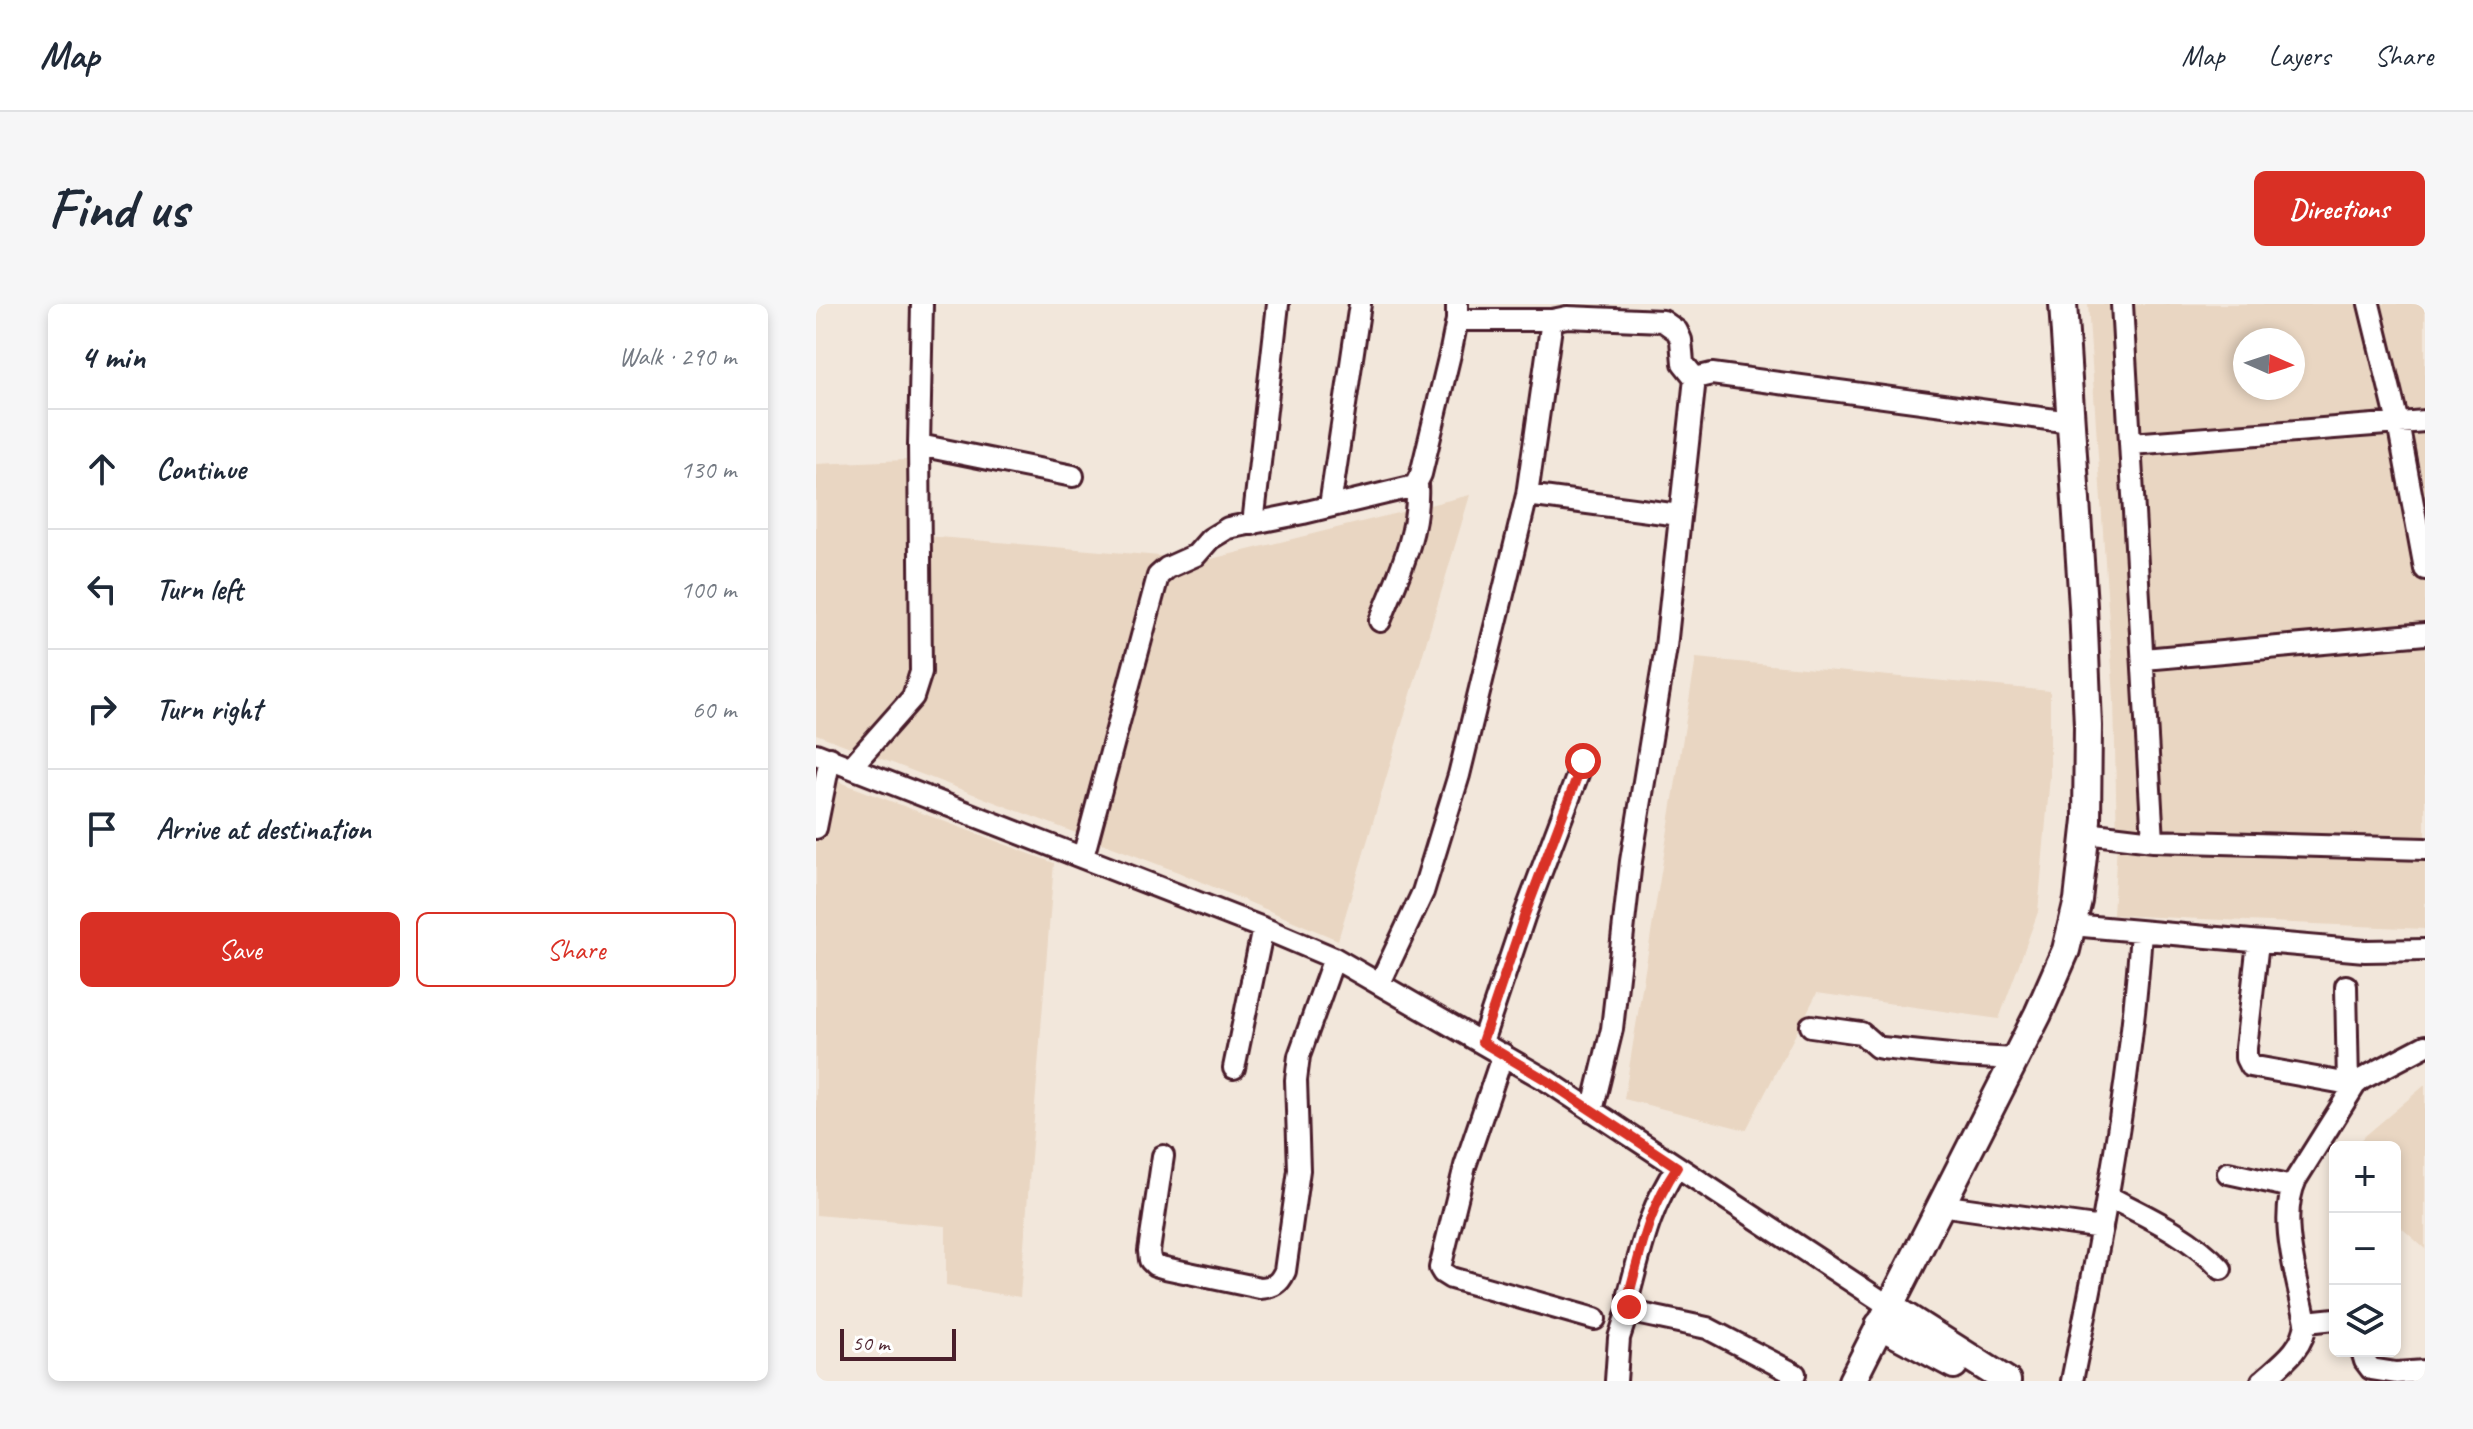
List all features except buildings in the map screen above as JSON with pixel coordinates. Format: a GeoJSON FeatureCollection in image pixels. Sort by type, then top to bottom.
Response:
{"type":"FeatureCollection","features":[{"type":"Feature","properties":{"kind":"main road"},"geometry":{"type":"LineString","coordinates":[[1852,1381],[2038,1014],[2066,950],[2078,900],[2086,833],[2088,726],[2063,304]]}},
{"type":"Feature","properties":{"kind":"main road"},"geometry":{"type":"LineString","coordinates":[[1884,1315],[1976,1381]]}},
{"type":"Feature","properties":{"kind":"main road"},"geometry":{"type":"LineString","coordinates":[[1884,1315],[2007,1381]]}},
{"type":"Feature","properties":{"kind":"street"},"geometry":{"type":"LineString","coordinates":[[852,766],[913,697],[921,672],[919,445],[922,304]]}},
{"type":"Feature","properties":{"kind":"street"},"geometry":{"type":"LineString","coordinates":[[1253,524],[1278,304]]}},
{"type":"Feature","properties":{"kind":"street"},"geometry":{"type":"LineString","coordinates":[[1330,506],[1360,304]]}},
{"type":"Feature","properties":{"kind":"street"},"geometry":{"type":"LineString","coordinates":[[2122,304],[2153,841]]}},
{"type":"Feature","properties":{"kind":"street"},"geometry":{"type":"LineString","coordinates":[[2369,304],[2398,423],[2425,569]]}},
{"type":"Feature","properties":{"kind":"street"},"geometry":{"type":"LineString","coordinates":[[1380,621],[1414,531],[1417,483],[1457,312],[1552,320],[1577,311],[1663,312],[1677,331],[1683,363],[1695,378],[1666,647],[1631,861],[1612,1029],[1592,1111]]}},
{"type":"Feature","properties":{"kind":"street"},"geometry":{"type":"LineString","coordinates":[[1380,983],[1423,892],[1459,775],[1527,495],[1552,320]]}},
{"type":"Feature","properties":{"kind":"street"},"geometry":{"type":"LineString","coordinates":[[1695,378],[1712,374],[2070,422]]}},
{"type":"Feature","properties":{"kind":"street"},"geometry":{"type":"LineString","coordinates":[[2131,444],[2425,421]]}},
{"type":"Feature","properties":{"kind":"street"},"geometry":{"type":"LineString","coordinates":[[919,445],[1073,476]]}},
{"type":"Feature","properties":{"kind":"street"},"geometry":{"type":"LineString","coordinates":[[1083,857],[1158,576],[1167,568],[1196,555],[1219,532],[1410,488],[1417,483]]}},
{"type":"Feature","properties":{"kind":"street"},"geometry":{"type":"LineString","coordinates":[[1527,495],[1679,515]]}},
{"type":"Feature","properties":{"kind":"street"},"geometry":{"type":"LineString","coordinates":[[2144,659],[2425,634]]}},
{"type":"Feature","properties":{"kind":"street"},"geometry":{"type":"LineString","coordinates":[[816,828],[823,756],[1334,958],[1503,1054],[1592,1111],[1677,1167],[1884,1315]]}},
{"type":"Feature","properties":{"kind":"street"},"geometry":{"type":"LineString","coordinates":[[1482,1042],[1524,917],[1583,761]]}},
{"type":"Feature","properties":{"kind":"street"},"geometry":{"type":"LineString","coordinates":[[2086,833],[2153,841],[2425,849]]}},
{"type":"Feature","properties":{"kind":"street"},"geometry":{"type":"LineString","coordinates":[[2072,925],[2365,951],[2425,950]]}},
{"type":"Feature","properties":{"kind":"street"},"geometry":{"type":"LineString","coordinates":[[1234,1068],[1263,928]]}},
{"type":"Feature","properties":{"kind":"street"},"geometry":{"type":"LineString","coordinates":[[2072,1381],[2107,1196],[2136,1005],[2141,932]]}},
{"type":"Feature","properties":{"kind":"street"},"geometry":{"type":"LineString","coordinates":[[2258,942],[2246,1048],[2250,1066],[2352,1085]]}},
{"type":"Feature","properties":{"kind":"street"},"geometry":{"type":"LineString","coordinates":[[1163,1156],[1150,1260],[1165,1268],[1260,1288],[1272,1287],[1280,1282],[1285,1271],[1299,1170],[1296,1080],[1299,1056],[1334,958]]}},
{"type":"Feature","properties":{"kind":"street"},"geometry":{"type":"LineString","coordinates":[[2346,986],[2352,1085]]}},
{"type":"Feature","properties":{"kind":"street"},"geometry":{"type":"LineString","coordinates":[[1811,1026],[1861,1033],[1882,1048],[2015,1059]]}},
{"type":"Feature","properties":{"kind":"street"},"geometry":{"type":"LineString","coordinates":[[2262,1381],[2299,1346],[2305,1336],[2306,1322],[2288,1223],[2287,1205],[2292,1187],[2352,1085],[2425,1046]]}},
{"type":"Feature","properties":{"kind":"street"},"geometry":{"type":"LineString","coordinates":[[1503,1054],[1465,1166],[1440,1268],[1451,1278],[1595,1319]]}},
{"type":"Feature","properties":{"kind":"street"},"geometry":{"type":"LineString","coordinates":[[1616,1381],[1619,1338],[1649,1218],[1677,1167]]}},
{"type":"Feature","properties":{"kind":"street"},"geometry":{"type":"LineString","coordinates":[[2228,1173],[2292,1187]]}},
{"type":"Feature","properties":{"kind":"street"},"geometry":{"type":"LineString","coordinates":[[2107,1196],[2195,1244],[2221,1269]]}},
{"type":"Feature","properties":{"kind":"street"},"geometry":{"type":"LineString","coordinates":[[1940,1205],[2102,1228]]}},
{"type":"Feature","properties":{"kind":"street"},"geometry":{"type":"LineString","coordinates":[[1629,1307],[1641,1314],[1707,1328],[1795,1374]]}},
{"type":"Feature","properties":{"kind":"street"},"geometry":{"type":"LineString","coordinates":[[2306,1322],[2329,1320]]}},
{"type":"Feature","properties":{"kind":"street"},"geometry":{"type":"LineString","coordinates":[[2368,1367],[2396,1373],[2425,1371]]}},
{"type":"Feature","properties":{"kind":"shaded area"},"geometry":{"type":"Polygon","coordinates":[[[2088,304],[2425,304],[2425,929],[2113,915],[2117,842],[2114,698],[2088,304]]]}},
{"type":"Feature","properties":{"kind":"shaded area"},"geometry":{"type":"Polygon","coordinates":[[[906,460],[915,535],[1207,560],[1470,495],[1338,940],[1178,872],[816,734],[816,464],[906,460]]]}},
{"type":"Feature","properties":{"kind":"shaded area"},"geometry":{"type":"Polygon","coordinates":[[[1696,658],[2050,691],[2050,776],[2038,912],[1999,1019],[1817,993],[1746,1130],[1624,1099],[1696,658]]]}},
{"type":"Feature","properties":{"kind":"shaded area"},"geometry":{"type":"Polygon","coordinates":[[[816,773],[1054,863],[1020,1297],[946,1286],[946,1226],[816,1215],[816,773]]]}},
{"type":"Feature","properties":{"kind":"shaded area"},"geometry":{"type":"Polygon","coordinates":[[[2425,1085],[2425,1249],[2401,1227],[2401,1141],[2359,1141],[2425,1085]]]}},
{"type":"Feature","properties":{"kind":"route"},"geometry":{"type":"LineString","coordinates":[[1583,761],[1524,917],[1482,1042],[1546,1080],[1677,1167],[1649,1218],[1629,1294],[1629,1307]]}}]}
